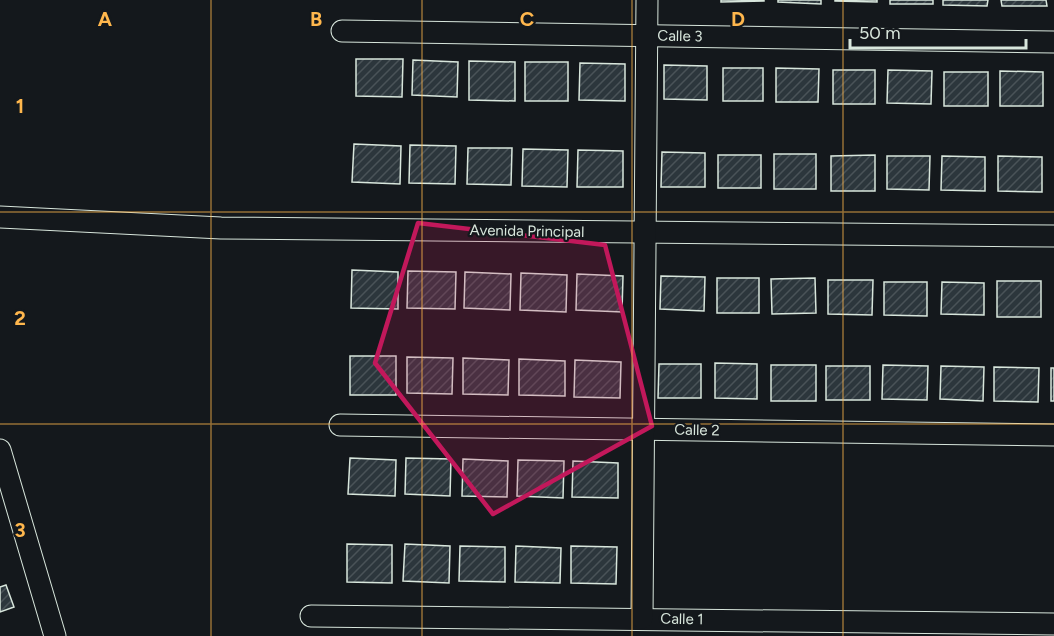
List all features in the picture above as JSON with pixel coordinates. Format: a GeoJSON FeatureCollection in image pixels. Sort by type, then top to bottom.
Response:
{"type":"FeatureCollection","features":[{"type":"Feature","properties":{"kind":"street"},"geometry":{"type":"LineString","coordinates":[[642,618],[647,0]]}},
{"type":"Feature","properties":{"kind":"street","name":"Calle 3"},"geometry":{"type":"LineString","coordinates":[[342,31],[1054,42]]}},
{"type":"Feature","properties":{"kind":"street","name":"Avenida Principal"},"geometry":{"type":"LineString","coordinates":[[0,217],[221,228],[1054,236]]}},
{"type":"Feature","properties":{"kind":"street","name":"Calle 2"},"geometry":{"type":"LineString","coordinates":[[340,425],[1054,435]]}},
{"type":"Feature","properties":{"kind":"street"},"geometry":{"type":"LineString","coordinates":[[0,450],[55,636]]}},
{"type":"Feature","properties":{"kind":"street","name":"Calle 1"},"geometry":{"type":"LineString","coordinates":[[311,616],[1054,624]]}},
{"type":"Feature","properties":{"kind":"highlighted area"},"geometry":{"type":"Polygon","coordinates":[[[418,223],[605,245],[652,426],[493,514],[375,363],[418,223]]]}},
{"type":"Feature","properties":{"kind":"building"},"geometry":{"type":"Polygon","coordinates":[[[721,0],[764,0],[764,1],[721,2],[721,0]]]}},
{"type":"Feature","properties":{"kind":"building"},"geometry":{"type":"Polygon","coordinates":[[[778,0],[821,0],[821,4],[778,2],[778,0]]]}},
{"type":"Feature","properties":{"kind":"building"},"geometry":{"type":"Polygon","coordinates":[[[877,0],[877,2],[835,1],[877,0]]]}},
{"type":"Feature","properties":{"kind":"building"},"geometry":{"type":"Polygon","coordinates":[[[890,0],[933,0],[933,4],[890,4],[890,0]]]}},
{"type":"Feature","properties":{"kind":"building"},"geometry":{"type":"Polygon","coordinates":[[[943,0],[988,0],[987,6],[943,5],[943,0]]]}},
{"type":"Feature","properties":{"kind":"building"},"geometry":{"type":"Polygon","coordinates":[[[1001,0],[1046,0],[1047,6],[1002,6],[1001,0]]]}},
{"type":"Feature","properties":{"kind":"building"},"geometry":{"type":"Polygon","coordinates":[[[356,59],[403,59],[402,97],[356,96],[356,59]]]}},
{"type":"Feature","properties":{"kind":"building"},"geometry":{"type":"Polygon","coordinates":[[[413,60],[458,62],[457,97],[412,95],[413,60]]]}},
{"type":"Feature","properties":{"kind":"building"},"geometry":{"type":"Polygon","coordinates":[[[469,61],[515,62],[515,101],[469,100],[469,61]]]}},
{"type":"Feature","properties":{"kind":"building"},"geometry":{"type":"Polygon","coordinates":[[[525,62],[568,62],[568,101],[525,101],[525,62]]]}},
{"type":"Feature","properties":{"kind":"building"},"geometry":{"type":"Polygon","coordinates":[[[580,63],[625,64],[625,101],[579,100],[580,63]]]}},
{"type":"Feature","properties":{"kind":"building"},"geometry":{"type":"Polygon","coordinates":[[[664,65],[707,66],[707,100],[664,99],[664,65]]]}},
{"type":"Feature","properties":{"kind":"building"},"geometry":{"type":"Polygon","coordinates":[[[723,68],[763,68],[763,101],[723,101],[723,68]]]}},
{"type":"Feature","properties":{"kind":"building"},"geometry":{"type":"Polygon","coordinates":[[[776,68],[819,69],[818,102],[776,102],[776,68]]]}},
{"type":"Feature","properties":{"kind":"building"},"geometry":{"type":"Polygon","coordinates":[[[833,70],[875,70],[875,104],[833,104],[833,70]]]}},
{"type":"Feature","properties":{"kind":"building"},"geometry":{"type":"Polygon","coordinates":[[[888,70],[932,71],[931,104],[887,103],[888,70]]]}},
{"type":"Feature","properties":{"kind":"building"},"geometry":{"type":"Polygon","coordinates":[[[1000,71],[1043,72],[1043,106],[1000,106],[1000,71]]]}},
{"type":"Feature","properties":{"kind":"building"},"geometry":{"type":"Polygon","coordinates":[[[944,72],[988,72],[988,106],[944,106],[944,72]]]}},
{"type":"Feature","properties":{"kind":"building"},"geometry":{"type":"Polygon","coordinates":[[[354,144],[401,146],[400,184],[352,182],[354,144]]]}},
{"type":"Feature","properties":{"kind":"building"},"geometry":{"type":"Polygon","coordinates":[[[410,145],[456,146],[455,184],[409,183],[410,145]]]}},
{"type":"Feature","properties":{"kind":"building"},"geometry":{"type":"Polygon","coordinates":[[[468,148],[512,148],[511,185],[467,184],[468,148]]]}},
{"type":"Feature","properties":{"kind":"building"},"geometry":{"type":"Polygon","coordinates":[[[523,149],[568,150],[567,187],[522,186],[523,149]]]}},
{"type":"Feature","properties":{"kind":"building"},"geometry":{"type":"Polygon","coordinates":[[[578,150],[623,151],[623,187],[577,187],[578,150]]]}},
{"type":"Feature","properties":{"kind":"building"},"geometry":{"type":"Polygon","coordinates":[[[662,152],[705,153],[705,187],[661,187],[662,152]]]}},
{"type":"Feature","properties":{"kind":"building"},"geometry":{"type":"Polygon","coordinates":[[[774,154],[816,154],[816,189],[774,189],[774,154]]]}},
{"type":"Feature","properties":{"kind":"building"},"geometry":{"type":"Polygon","coordinates":[[[718,155],[761,155],[761,188],[718,188],[718,155]]]}},
{"type":"Feature","properties":{"kind":"building"},"geometry":{"type":"Polygon","coordinates":[[[875,155],[875,191],[831,191],[831,156],[875,155]]]}},
{"type":"Feature","properties":{"kind":"building"},"geometry":{"type":"Polygon","coordinates":[[[887,156],[930,156],[929,190],[887,189],[887,156]]]}},
{"type":"Feature","properties":{"kind":"building"},"geometry":{"type":"Polygon","coordinates":[[[942,156],[985,157],[985,191],[941,190],[942,156]]]}},
{"type":"Feature","properties":{"kind":"building"},"geometry":{"type":"Polygon","coordinates":[[[998,156],[1042,157],[1042,192],[998,191],[998,156]]]}},
{"type":"Feature","properties":{"kind":"building"},"geometry":{"type":"Polygon","coordinates":[[[352,270],[398,272],[398,309],[351,308],[352,270]]]}},
{"type":"Feature","properties":{"kind":"building"},"geometry":{"type":"Polygon","coordinates":[[[408,271],[456,272],[455,309],[407,308],[408,271]]]}},
{"type":"Feature","properties":{"kind":"building"},"geometry":{"type":"Polygon","coordinates":[[[465,272],[511,274],[510,310],[464,308],[465,272]]]}},
{"type":"Feature","properties":{"kind":"building"},"geometry":{"type":"Polygon","coordinates":[[[521,273],[567,275],[566,312],[520,310],[521,273]]]}},
{"type":"Feature","properties":{"kind":"building"},"geometry":{"type":"Polygon","coordinates":[[[577,274],[623,276],[622,312],[576,310],[577,274]]]}},
{"type":"Feature","properties":{"kind":"building"},"geometry":{"type":"Polygon","coordinates":[[[661,276],[705,277],[704,311],[660,309],[661,276]]]}},
{"type":"Feature","properties":{"kind":"building"},"geometry":{"type":"Polygon","coordinates":[[[717,278],[759,278],[759,313],[717,313],[717,278]]]}},
{"type":"Feature","properties":{"kind":"building"},"geometry":{"type":"Polygon","coordinates":[[[815,278],[816,313],[772,314],[771,279],[815,278]]]}},
{"type":"Feature","properties":{"kind":"building"},"geometry":{"type":"Polygon","coordinates":[[[828,280],[873,280],[872,315],[828,314],[828,280]]]}},
{"type":"Feature","properties":{"kind":"building"},"geometry":{"type":"Polygon","coordinates":[[[997,281],[1041,281],[1041,317],[997,317],[997,281]]]}},
{"type":"Feature","properties":{"kind":"building"},"geometry":{"type":"Polygon","coordinates":[[[884,282],[927,282],[927,316],[884,315],[884,282]]]}},
{"type":"Feature","properties":{"kind":"building"},"geometry":{"type":"Polygon","coordinates":[[[942,282],[984,283],[984,315],[941,314],[942,282]]]}},
{"type":"Feature","properties":{"kind":"building"},"geometry":{"type":"Polygon","coordinates":[[[350,356],[396,356],[396,395],[350,395],[350,356]]]}},
{"type":"Feature","properties":{"kind":"building"},"geometry":{"type":"Polygon","coordinates":[[[407,357],[453,358],[452,394],[407,393],[407,357]]]}},
{"type":"Feature","properties":{"kind":"building"},"geometry":{"type":"Polygon","coordinates":[[[463,358],[509,360],[508,395],[463,394],[463,358]]]}},
{"type":"Feature","properties":{"kind":"building"},"geometry":{"type":"Polygon","coordinates":[[[519,359],[565,361],[565,396],[519,395],[519,359]]]}},
{"type":"Feature","properties":{"kind":"building"},"geometry":{"type":"Polygon","coordinates":[[[575,360],[621,362],[620,398],[574,397],[575,360]]]}},
{"type":"Feature","properties":{"kind":"building"},"geometry":{"type":"Polygon","coordinates":[[[715,363],[757,364],[757,399],[715,398],[715,363]]]}},
{"type":"Feature","properties":{"kind":"building"},"geometry":{"type":"Polygon","coordinates":[[[659,364],[701,364],[701,398],[658,398],[659,364]]]}},
{"type":"Feature","properties":{"kind":"building"},"geometry":{"type":"Polygon","coordinates":[[[771,365],[816,365],[816,401],[771,401],[771,365]]]}},
{"type":"Feature","properties":{"kind":"building"},"geometry":{"type":"Polygon","coordinates":[[[883,365],[928,366],[927,400],[882,399],[883,365]]]}},
{"type":"Feature","properties":{"kind":"building"},"geometry":{"type":"Polygon","coordinates":[[[826,366],[870,366],[870,400],[826,400],[826,366]]]}},
{"type":"Feature","properties":{"kind":"building"},"geometry":{"type":"Polygon","coordinates":[[[941,366],[984,367],[983,401],[940,399],[941,366]]]}},
{"type":"Feature","properties":{"kind":"building"},"geometry":{"type":"Polygon","coordinates":[[[994,367],[1039,368],[1038,402],[994,401],[994,367]]]}},
{"type":"Feature","properties":{"kind":"building"},"geometry":{"type":"Polygon","coordinates":[[[1051,368],[1054,368],[1054,401],[1051,401],[1051,368]]]}},
{"type":"Feature","properties":{"kind":"building"},"geometry":{"type":"Polygon","coordinates":[[[350,458],[396,460],[395,496],[348,494],[350,458]]]}},
{"type":"Feature","properties":{"kind":"building"},"geometry":{"type":"Polygon","coordinates":[[[406,458],[451,459],[450,496],[405,494],[406,458]]]}},
{"type":"Feature","properties":{"kind":"building"},"geometry":{"type":"Polygon","coordinates":[[[463,459],[508,461],[507,497],[462,496],[463,459]]]}},
{"type":"Feature","properties":{"kind":"building"},"geometry":{"type":"Polygon","coordinates":[[[518,460],[564,461],[563,498],[517,496],[518,460]]]}},
{"type":"Feature","properties":{"kind":"building"},"geometry":{"type":"Polygon","coordinates":[[[573,461],[618,463],[618,498],[572,497],[573,461]]]}},
{"type":"Feature","properties":{"kind":"building"},"geometry":{"type":"Polygon","coordinates":[[[347,544],[392,545],[392,583],[347,582],[347,544]]]}},
{"type":"Feature","properties":{"kind":"building"},"geometry":{"type":"Polygon","coordinates":[[[405,544],[450,546],[449,583],[403,581],[405,544]]]}},
{"type":"Feature","properties":{"kind":"building"},"geometry":{"type":"Polygon","coordinates":[[[460,546],[505,547],[505,582],[459,581],[460,546]]]}},
{"type":"Feature","properties":{"kind":"building"},"geometry":{"type":"Polygon","coordinates":[[[516,546],[561,548],[560,583],[515,582],[516,546]]]}},
{"type":"Feature","properties":{"kind":"building"},"geometry":{"type":"Polygon","coordinates":[[[571,546],[617,547],[616,584],[571,583],[571,546]]]}},
{"type":"Feature","properties":{"kind":"building"},"geometry":{"type":"Polygon","coordinates":[[[6,585],[14,607],[0,612],[0,587],[6,585]]]}}]}
